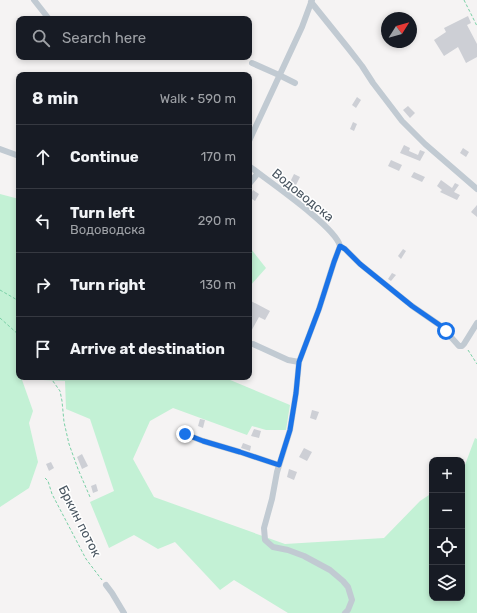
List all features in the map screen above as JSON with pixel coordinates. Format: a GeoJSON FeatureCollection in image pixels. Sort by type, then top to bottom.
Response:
{"type":"FeatureCollection","features":[{"type":"Feature","properties":{"kind":"street"},"geometry":{"type":"LineString","coordinates":[[34,0],[47,16]]}},
{"type":"Feature","properties":{"kind":"street"},"geometry":{"type":"LineString","coordinates":[[252,134],[302,27],[312,1]]}},
{"type":"Feature","properties":{"kind":"street"},"geometry":{"type":"LineString","coordinates":[[312,1],[402,121],[425,144],[477,189]]}},
{"type":"Feature","properties":{"kind":"street"},"geometry":{"type":"LineString","coordinates":[[252,63],[295,83]]}},
{"type":"Feature","properties":{"kind":"street"},"geometry":{"type":"LineString","coordinates":[[0,149],[16,155]]}},
{"type":"Feature","properties":{"kind":"street","name":"Водоводска"},"geometry":{"type":"LineString","coordinates":[[252,168],[321,222],[338,241],[340,246],[360,264],[412,306],[441,326],[459,346],[464,344]]}},
{"type":"Feature","properties":{"kind":"street"},"geometry":{"type":"LineString","coordinates":[[252,180],[258,173]]}},
{"type":"Feature","properties":{"kind":"street"},"geometry":{"type":"LineString","coordinates":[[340,246],[299,362],[291,422],[277,472],[272,499],[264,528],[265,540],[273,547],[288,550],[304,556],[330,570],[343,581],[348,587],[352,600],[348,610],[344,613]]}},
{"type":"Feature","properties":{"kind":"street"},"geometry":{"type":"LineString","coordinates":[[464,344],[477,323]]}},
{"type":"Feature","properties":{"kind":"street"},"geometry":{"type":"LineString","coordinates":[[253,344],[288,360],[299,362]]}},
{"type":"Feature","properties":{"kind":"street"},"geometry":{"type":"LineString","coordinates":[[185,434],[279,465]]}},
{"type":"Feature","properties":{"kind":"street"},"geometry":{"type":"LineString","coordinates":[[106,585],[124,613]]}},
{"type":"Feature","properties":{"kind":"path"},"geometry":{"type":"LineString","coordinates":[[464,0],[477,26]]}},
{"type":"Feature","properties":{"kind":"path"},"geometry":{"type":"LineString","coordinates":[[0,290],[16,298]]}},
{"type":"Feature","properties":{"kind":"path"},"geometry":{"type":"LineString","coordinates":[[0,318],[16,332]]}},
{"type":"Feature","properties":{"kind":"path"},"geometry":{"type":"LineString","coordinates":[[464,344],[477,364]]}},
{"type":"Feature","properties":{"kind":"path"},"geometry":{"type":"LineString","coordinates":[[53,380],[60,392],[68,444],[90,497]]}},
{"type":"Feature","properties":{"kind":"path","name":"Бркин поток"},"geometry":{"type":"LineString","coordinates":[[45,478],[48,481],[52,494],[86,559],[106,585]]}},
{"type":"Feature","properties":{"kind":"green space"},"geometry":{"type":"Polygon","coordinates":[[[0,194],[16,198],[16,380],[22,380],[33,411],[29,423],[38,462],[29,488],[0,507],[0,194]]]}},
{"type":"Feature","properties":{"kind":"green space"},"geometry":{"type":"Polygon","coordinates":[[[252,250],[266,268],[252,284],[252,250]]]}},
{"type":"Feature","properties":{"kind":"green space"},"geometry":{"type":"Polygon","coordinates":[[[43,380],[230,380],[290,405],[286,430],[266,430],[252,426],[247,435],[173,408],[150,421],[133,459],[154,497],[285,544],[384,538],[420,501],[429,495],[429,601],[465,601],[465,465],[475,438],[477,439],[477,613],[288,613],[234,580],[220,590],[175,542],[158,549],[134,535],[109,548],[90,502],[114,491],[90,419],[66,409],[65,381],[43,380]]]}},
{"type":"Feature","properties":{"kind":"building"},"geometry":{"type":"Polygon","coordinates":[[[468,16],[471,23],[467,25],[477,44],[477,57],[466,63],[458,47],[444,56],[434,40],[446,32],[444,28],[468,16]]]}},
{"type":"Feature","properties":{"kind":"building"},"geometry":{"type":"Polygon","coordinates":[[[357,97],[361,100],[356,108],[352,105],[357,97]]]}},
{"type":"Feature","properties":{"kind":"building"},"geometry":{"type":"Polygon","coordinates":[[[408,106],[415,113],[410,118],[403,110],[408,106]]]}},
{"type":"Feature","properties":{"kind":"building"},"geometry":{"type":"Polygon","coordinates":[[[353,122],[357,124],[354,131],[350,129],[353,122]]]}},
{"type":"Feature","properties":{"kind":"building"},"geometry":{"type":"Polygon","coordinates":[[[404,145],[410,148],[409,151],[418,155],[420,150],[425,152],[420,161],[400,153],[404,145]]]}},
{"type":"Feature","properties":{"kind":"building"},"geometry":{"type":"Polygon","coordinates":[[[463,148],[469,152],[466,157],[460,153],[463,148]]]}},
{"type":"Feature","properties":{"kind":"building"},"geometry":{"type":"Polygon","coordinates":[[[391,160],[402,165],[399,171],[388,166],[391,160]]]}},
{"type":"Feature","properties":{"kind":"building"},"geometry":{"type":"Polygon","coordinates":[[[278,169],[283,172],[279,180],[274,177],[278,169]]]}},
{"type":"Feature","properties":{"kind":"building"},"geometry":{"type":"Polygon","coordinates":[[[414,172],[425,177],[422,182],[411,177],[414,172]]]}},
{"type":"Feature","properties":{"kind":"building"},"geometry":{"type":"Polygon","coordinates":[[[294,174],[300,177],[296,185],[290,182],[294,174]]]}},
{"type":"Feature","properties":{"kind":"building"},"geometry":{"type":"Polygon","coordinates":[[[441,180],[452,188],[455,183],[459,185],[454,192],[460,195],[457,200],[440,192],[442,190],[437,186],[441,180]]]}},
{"type":"Feature","properties":{"kind":"building"},"geometry":{"type":"Polygon","coordinates":[[[253,190],[259,194],[255,201],[252,199],[253,190]]]}},
{"type":"Feature","properties":{"kind":"building"},"geometry":{"type":"Polygon","coordinates":[[[477,205],[477,217],[471,212],[477,205]]]}},
{"type":"Feature","properties":{"kind":"building"},"geometry":{"type":"Polygon","coordinates":[[[403,249],[406,251],[401,259],[398,256],[403,249]]]}},
{"type":"Feature","properties":{"kind":"building"},"geometry":{"type":"Polygon","coordinates":[[[392,273],[396,275],[391,281],[388,279],[392,273]]]}},
{"type":"Feature","properties":{"kind":"building"},"geometry":{"type":"Polygon","coordinates":[[[252,302],[270,311],[265,320],[259,317],[252,330],[252,302]]]}},
{"type":"Feature","properties":{"kind":"building"},"geometry":{"type":"Polygon","coordinates":[[[312,410],[319,412],[316,420],[310,418],[312,410]]]}},
{"type":"Feature","properties":{"kind":"building"},"geometry":{"type":"Polygon","coordinates":[[[200,419],[205,420],[203,428],[198,426],[200,419]]]}},
{"type":"Feature","properties":{"kind":"building"},"geometry":{"type":"Polygon","coordinates":[[[254,429],[261,431],[259,438],[251,436],[254,429]]]}},
{"type":"Feature","properties":{"kind":"building"},"geometry":{"type":"Polygon","coordinates":[[[243,443],[251,446],[250,451],[241,448],[243,443]]]}},
{"type":"Feature","properties":{"kind":"building"},"geometry":{"type":"Polygon","coordinates":[[[304,448],[312,452],[307,461],[299,457],[304,448]]]}},
{"type":"Feature","properties":{"kind":"building"},"geometry":{"type":"Polygon","coordinates":[[[82,454],[88,466],[82,469],[77,457],[82,454]]]}},
{"type":"Feature","properties":{"kind":"building"},"geometry":{"type":"Polygon","coordinates":[[[51,462],[54,468],[49,471],[46,464],[51,462]]]}},
{"type":"Feature","properties":{"kind":"building"},"geometry":{"type":"Polygon","coordinates":[[[289,469],[297,472],[294,480],[287,477],[289,469]]]}},
{"type":"Feature","properties":{"kind":"building"},"geometry":{"type":"Polygon","coordinates":[[[96,484],[98,491],[93,493],[91,486],[96,484]]]}},
{"type":"Feature","properties":{"kind":"route"},"geometry":{"type":"LineString","coordinates":[[185,434],[279,465],[290,430],[299,362],[340,246],[412,306],[446,331]]}}]}
